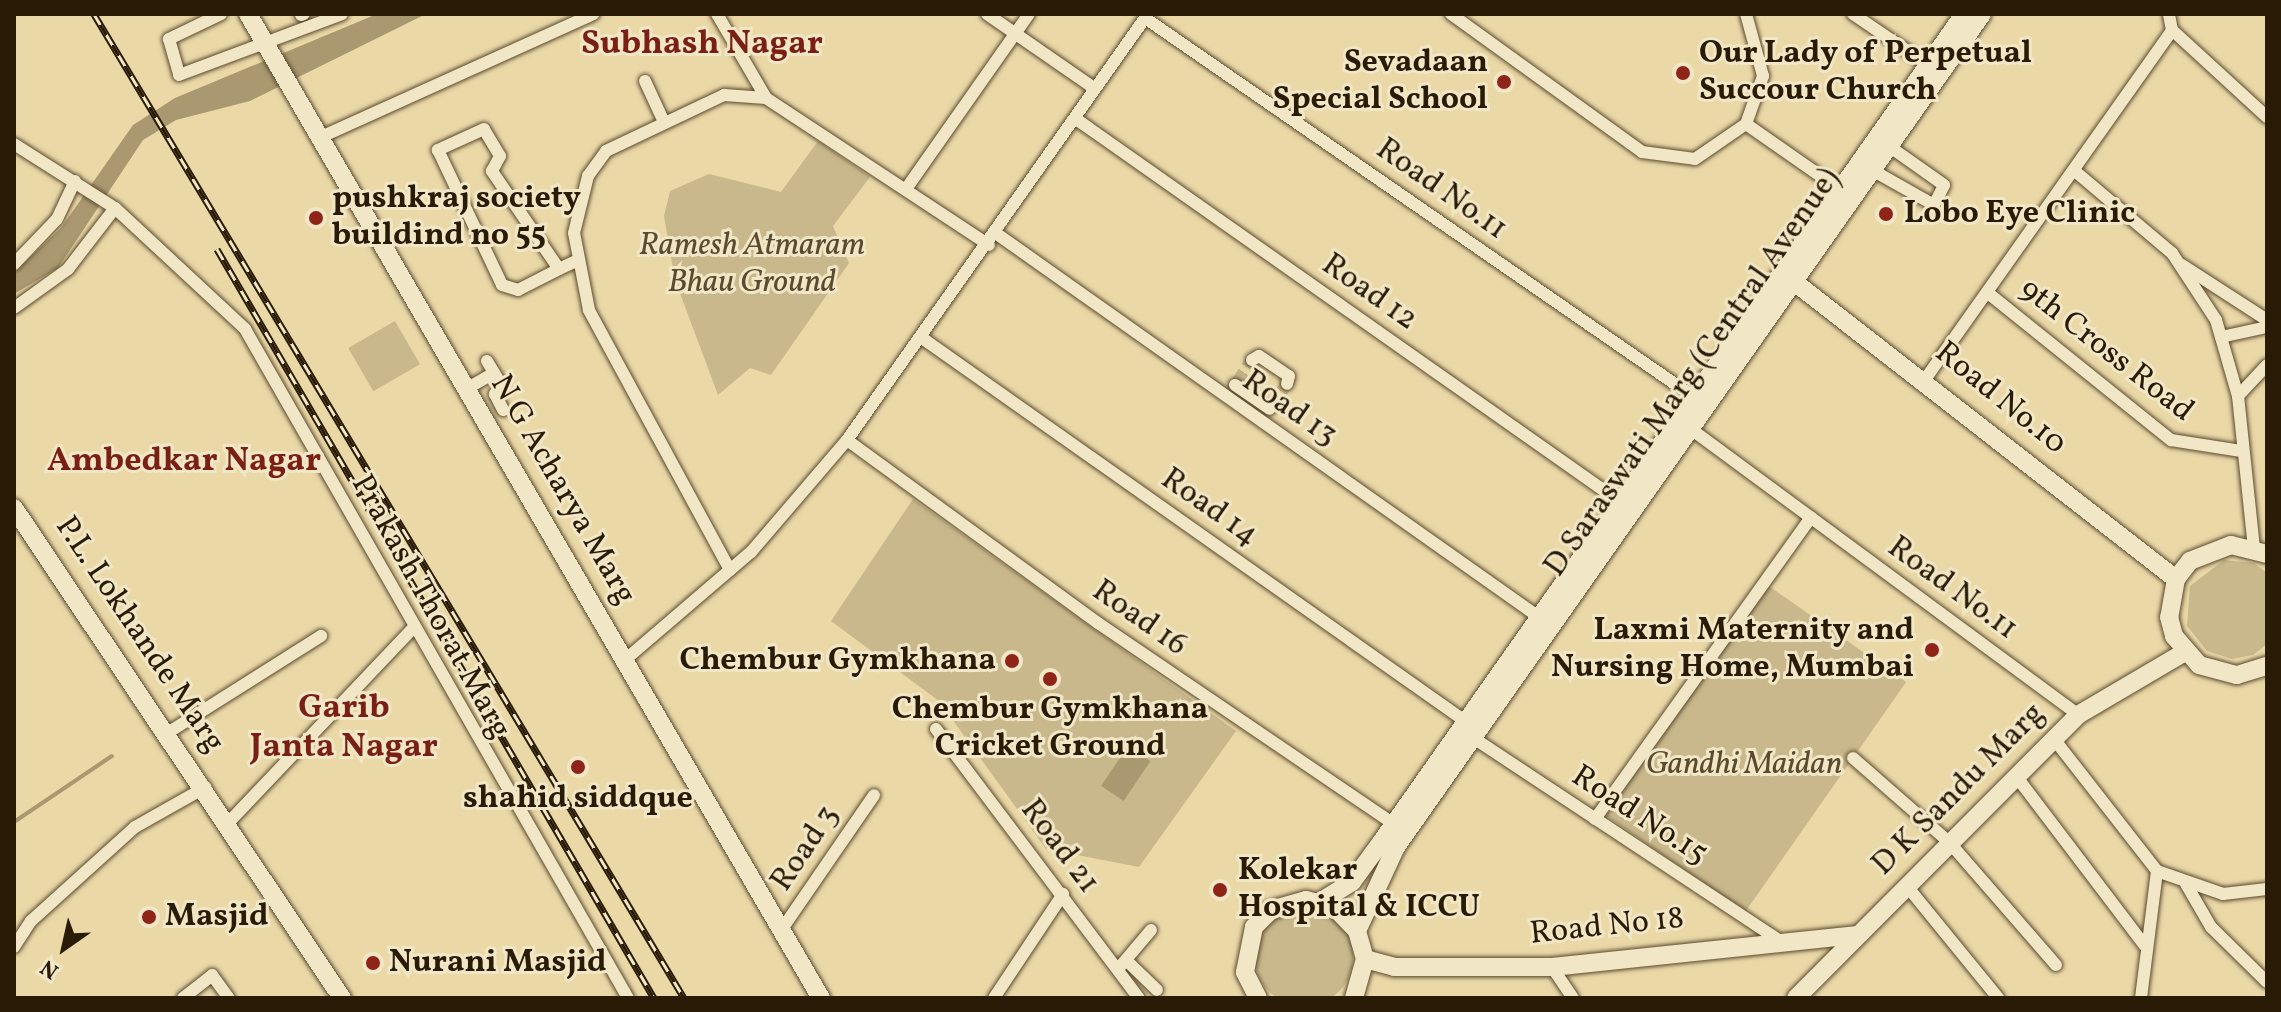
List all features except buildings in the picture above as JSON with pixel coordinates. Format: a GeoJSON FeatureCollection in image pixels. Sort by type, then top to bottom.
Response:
{"type":"FeatureCollection","features":[{"type":"Feature","properties":{"kind":"main road","name":"N G Acharya Marg"},"geometry":{"type":"LineString","coordinates":[[248,14],[265,53],[321,137],[821,998]]}},
{"type":"Feature","properties":{"kind":"main road","name":"D Saraswati Marg (Central Avenue)"},"geometry":{"type":"LineString","coordinates":[[1320,902],[1352,882],[1400,828],[1846,194],[1964,14]]}},
{"type":"Feature","properties":{"kind":"main road","name":"D Saraswati Marg (Central Avenue)"},"geometry":{"type":"LineString","coordinates":[[1846,194],[1872,170],[1982,14]]}},
{"type":"Feature","properties":{"kind":"main road","name":"Road No.10"},"geometry":{"type":"LineString","coordinates":[[1788,276],[1926,378],[2176,579]]}},
{"type":"Feature","properties":{"kind":"main road","name":"P.L. Lokhande Marg"},"geometry":{"type":"LineString","coordinates":[[18,521],[169,732],[342,998]]}},
{"type":"Feature","properties":{"kind":"main road"},"geometry":{"type":"LineString","coordinates":[[2260,551],[2209,549],[2176,579],[2169,617],[2185,652],[2218,673],[2267,666]]}},
{"type":"Feature","properties":{"kind":"main road","name":"D K Sandu Marg"},"geometry":{"type":"LineString","coordinates":[[1797,997],[1855,935],[2078,715],[2185,652]]}},
{"type":"Feature","properties":{"kind":"main road","name":"D Saraswati Marg (Central Avenue)"},"geometry":{"type":"LineString","coordinates":[[1357,931],[1368,895],[1400,828]]}},
{"type":"Feature","properties":{"kind":"main road"},"geometry":{"type":"LineString","coordinates":[[1251,993],[1245,949],[1254,927],[1293,901],[1320,902],[1357,931],[1365,959],[1354,998]]}},
{"type":"Feature","properties":{"kind":"main road","name":"Road No 18"},"geometry":{"type":"LineString","coordinates":[[1365,959],[1394,967],[1552,967],[1777,939],[1855,935]]}},
{"type":"Feature","properties":{"kind":"street"},"geometry":{"type":"LineString","coordinates":[[221,14],[169,39],[179,75],[265,53],[342,14]]}},
{"type":"Feature","properties":{"kind":"street"},"geometry":{"type":"LineString","coordinates":[[321,137],[594,14]]}},
{"type":"Feature","properties":{"kind":"street"},"geometry":{"type":"LineString","coordinates":[[717,14],[766,98],[989,245]]}},
{"type":"Feature","properties":{"kind":"street"},"geometry":{"type":"LineString","coordinates":[[626,659],[730,570],[847,440],[997,234],[1094,88],[1013,37],[987,14]]}},
{"type":"Feature","properties":{"kind":"street"},"geometry":{"type":"LineString","coordinates":[[906,189],[1029,14]]}},
{"type":"Feature","properties":{"kind":"street"},"geometry":{"type":"LineString","coordinates":[[1451,14],[1642,152],[1695,159],[1746,124],[1763,76],[1746,14]]}},
{"type":"Feature","properties":{"kind":"street"},"geometry":{"type":"LineString","coordinates":[[1853,14],[1928,65]]}},
{"type":"Feature","properties":{"kind":"street"},"geometry":{"type":"LineString","coordinates":[[2169,14],[2172,30],[2267,117]]}},
{"type":"Feature","properties":{"kind":"street","name":"Road No.11"},"geometry":{"type":"LineString","coordinates":[[1094,88],[1145,18],[1700,402]]}},
{"type":"Feature","properties":{"kind":"street"},"geometry":{"type":"LineString","coordinates":[[1926,378],[2076,172],[2172,30]]}},
{"type":"Feature","properties":{"kind":"street"},"geometry":{"type":"LineString","coordinates":[[645,81],[663,120]]}},
{"type":"Feature","properties":{"kind":"street"},"geometry":{"type":"LineString","coordinates":[[730,570],[619,371],[576,261],[588,176],[620,139],[724,95],[766,98]]}},
{"type":"Feature","properties":{"kind":"street","name":"Road 12"},"geometry":{"type":"LineString","coordinates":[[1076,119],[1627,506]]}},
{"type":"Feature","properties":{"kind":"street"},"geometry":{"type":"LineString","coordinates":[[1746,124],[1846,194]]}},
{"type":"Feature","properties":{"kind":"street"},"geometry":{"type":"LineString","coordinates":[[559,269],[492,171],[500,156],[484,129],[438,150],[496,279],[518,290],[576,261]]}},
{"type":"Feature","properties":{"kind":"street","name":"Prakash Thorat Marg"},"geometry":{"type":"LineString","coordinates":[[14,144],[112,205],[245,329],[412,629],[628,998]]}},
{"type":"Feature","properties":{"kind":"street"},"geometry":{"type":"LineString","coordinates":[[1872,170],[1934,205],[1944,185],[1889,146]]}},
{"type":"Feature","properties":{"kind":"street"},"geometry":{"type":"LineString","coordinates":[[2076,172],[2179,264],[2267,320]]}},
{"type":"Feature","properties":{"kind":"street"},"geometry":{"type":"LineString","coordinates":[[14,264],[42,240],[78,183]]}},
{"type":"Feature","properties":{"kind":"street"},"geometry":{"type":"LineString","coordinates":[[14,308],[68,269],[112,205]]}},
{"type":"Feature","properties":{"kind":"street","name":"Road 13"},"geometry":{"type":"LineString","coordinates":[[997,234],[1545,622]]}},
{"type":"Feature","properties":{"kind":"street"},"geometry":{"type":"LineString","coordinates":[[2179,264],[2221,337],[2238,396],[2241,451],[2260,551]]}},
{"type":"Feature","properties":{"kind":"street","name":"9th Cross Road"},"geometry":{"type":"LineString","coordinates":[[1988,293],[2171,440],[2241,451]]}},
{"type":"Feature","properties":{"kind":"street"},"geometry":{"type":"LineString","coordinates":[[2221,337],[2267,327]]}},
{"type":"Feature","properties":{"kind":"street","name":"Road 14"},"geometry":{"type":"LineString","coordinates":[[922,338],[1469,729]]}},
{"type":"Feature","properties":{"kind":"street"},"geometry":{"type":"LineString","coordinates":[[1252,360],[1259,356],[1289,376],[1287,384]]}},
{"type":"Feature","properties":{"kind":"street"},"geometry":{"type":"LineString","coordinates":[[487,361],[494,373],[503,410]]}},
{"type":"Feature","properties":{"kind":"street"},"geometry":{"type":"LineString","coordinates":[[2238,396],[2267,365]]}},
{"type":"Feature","properties":{"kind":"street"},"geometry":{"type":"LineString","coordinates":[[468,388],[494,373]]}},
{"type":"Feature","properties":{"kind":"street"},"geometry":{"type":"LineString","coordinates":[[1227,396],[1236,384],[1270,407],[1261,421]]}},
{"type":"Feature","properties":{"kind":"street","name":"Road No.11"},"geometry":{"type":"LineString","coordinates":[[1684,424],[2078,715]]}},
{"type":"Feature","properties":{"kind":"street","name":"Road 16"},"geometry":{"type":"LineString","coordinates":[[847,440],[1098,623],[1400,828]]}},
{"type":"Feature","properties":{"kind":"street"},"geometry":{"type":"LineString","coordinates":[[1595,819],[1811,517]]}},
{"type":"Feature","properties":{"kind":"street"},"geometry":{"type":"LineString","coordinates":[[229,822],[412,629]]}},
{"type":"Feature","properties":{"kind":"street"},"geometry":{"type":"LineString","coordinates":[[169,732],[321,636]]}},
{"type":"Feature","properties":{"kind":"street","name":"Road 21"},"geometry":{"type":"LineString","coordinates":[[936,729],[1063,894],[1122,964],[1139,997]]}},
{"type":"Feature","properties":{"kind":"street","name":"Road No.15"},"geometry":{"type":"LineString","coordinates":[[1469,729],[1595,819],[1777,939]]}},
{"type":"Feature","properties":{"kind":"street"},"geometry":{"type":"LineString","coordinates":[[2054,739],[2157,871],[2186,884],[2253,896],[2267,889]]}},
{"type":"Feature","properties":{"kind":"street"},"geometry":{"type":"LineString","coordinates":[[1853,758],[1949,842],[2056,965]]}},
{"type":"Feature","properties":{"kind":"street"},"geometry":{"type":"LineString","coordinates":[[2016,776],[2145,946]]}},
{"type":"Feature","properties":{"kind":"street"},"geometry":{"type":"LineString","coordinates":[[14,947],[31,921],[135,827],[206,787]]}},
{"type":"Feature","properties":{"kind":"street","name":"Road 3"},"geometry":{"type":"LineString","coordinates":[[780,932],[874,795]]}},
{"type":"Feature","properties":{"kind":"street"},"geometry":{"type":"LineString","coordinates":[[2141,998],[2145,946],[2157,871]]}},
{"type":"Feature","properties":{"kind":"street"},"geometry":{"type":"LineString","coordinates":[[2186,884],[2211,927],[2267,982]]}},
{"type":"Feature","properties":{"kind":"street"},"geometry":{"type":"LineString","coordinates":[[1906,885],[1998,998]]}},
{"type":"Feature","properties":{"kind":"street"},"geometry":{"type":"LineString","coordinates":[[994,998],[1063,894]]}},
{"type":"Feature","properties":{"kind":"street"},"geometry":{"type":"LineString","coordinates":[[1139,997],[1154,986],[1122,964],[1151,930]]}},
{"type":"Feature","properties":{"kind":"street"},"geometry":{"type":"LineString","coordinates":[[1552,967],[1573,998]]}},
{"type":"Feature","properties":{"kind":"street"},"geometry":{"type":"LineString","coordinates":[[183,998],[212,975],[229,998]]}},
{"type":"Feature","properties":{"kind":"green space","name":"Ramesh Atmaram Bhau Ground"},"geometry":{"type":"Polygon","coordinates":[[[818,141],[870,177],[833,226],[849,263],[771,375],[750,368],[718,395],[675,280],[664,216],[670,191],[709,174],[781,192],[818,141]]]}},
{"type":"Feature","properties":{"kind":"green space"},"geometry":{"type":"Polygon","coordinates":[[[395,321],[420,364],[373,391],[348,348],[395,321]]]}},
{"type":"Feature","properties":{"kind":"green space","name":"Chembur Gymkhana"},"geometry":{"type":"Polygon","coordinates":[[[913,499],[1236,731],[1139,867],[1046,849],[939,701],[831,621],[913,499]]]}},
{"type":"Feature","properties":{"kind":"green space"},"geometry":{"type":"Polygon","coordinates":[[[2224,560],[2254,563],[2267,573],[2267,644],[2253,655],[2232,659],[2207,651],[2187,626],[2190,586],[2224,560]]]}},
{"type":"Feature","properties":{"kind":"green space","name":"Gandhi Maidan"},"geometry":{"type":"Polygon","coordinates":[[[1766,584],[1906,682],[1745,912],[1605,814],[1766,584]]]}},
{"type":"Feature","properties":{"kind":"green space"},"geometry":{"type":"Polygon","coordinates":[[[1304,908],[1323,912],[1339,922],[1349,938],[1353,957],[1349,976],[1339,992],[1323,1002],[1304,1006],[1285,1002],[1269,992],[1259,976],[1255,957],[1259,938],[1269,922],[1285,912],[1304,908]]]}},
{"type":"Feature","properties":{"kind":"shaded area"},"geometry":{"type":"Polygon","coordinates":[[[377,14],[426,14],[250,101],[176,120],[143,140],[58,268],[14,294],[14,273],[61,228],[133,125],[175,98],[377,14]]]}},
{"type":"Feature","properties":{"kind":"shaded area"},"geometry":{"type":"Polygon","coordinates":[[[1128,746],[1150,761],[1124,801],[1101,786],[1128,746]]]}},
{"type":"Feature","properties":{"kind":"waterway"},"geometry":{"type":"LineString","coordinates":[[14,822],[112,756]]}},
{"type":"Feature","properties":{"kind":"tunnel"},"geometry":{"type":"LineString","coordinates":[[1237,382],[1252,360]]}},
{"type":"Feature","properties":{"kind":"tunnel"},"geometry":{"type":"LineString","coordinates":[[1271,406],[1287,384]]}},
{"type":"Feature","properties":{"kind":"railway"},"geometry":{"type":"LineString","coordinates":[[94,14],[684,998]]}},
{"type":"Feature","properties":{"kind":"railway"},"geometry":{"type":"LineString","coordinates":[[217,249],[654,998]]}},
{"type":"Feature","properties":{"kind":"place","name":"Our Lady of Perpetual Succour Church"},"geometry":{"type":"Point","coordinates":[1683,73]}},
{"type":"Feature","properties":{"kind":"place","name":"Sevadaan Special School"},"geometry":{"type":"Point","coordinates":[1504,82]}},
{"type":"Feature","properties":{"kind":"place","name":"Lobo Eye Clinic"},"geometry":{"type":"Point","coordinates":[1886,214]}},
{"type":"Feature","properties":{"kind":"place","name":"pushkraj society buildind no 55"},"geometry":{"type":"Point","coordinates":[316,218]}},
{"type":"Feature","properties":{"kind":"place","name":"Laxmi Maternity and Nursing Home, Mumbai"},"geometry":{"type":"Point","coordinates":[1932,650]}},
{"type":"Feature","properties":{"kind":"place","name":"Chembur Gymkhana"},"geometry":{"type":"Point","coordinates":[1012,661]}},
{"type":"Feature","properties":{"kind":"place","name":"Chembur Gymkhana Cricket Ground"},"geometry":{"type":"Point","coordinates":[1050,679]}},
{"type":"Feature","properties":{"kind":"place","name":"shahid siddque"},"geometry":{"type":"Point","coordinates":[578,767]}},
{"type":"Feature","properties":{"kind":"place","name":"Kolekar Hospital & ICCU"},"geometry":{"type":"Point","coordinates":[1220,890]}},
{"type":"Feature","properties":{"kind":"place","name":"Masjid"},"geometry":{"type":"Point","coordinates":[149,917]}},
{"type":"Feature","properties":{"kind":"place","name":"Nurani Masjid"},"geometry":{"type":"Point","coordinates":[373,963]}},
{"type":"Feature","properties":{"kind":"district","name":"Subhash Nagar"},"geometry":{"type":"Point","coordinates":[702,45]}},
{"type":"Feature","properties":{"kind":"district","name":"Ambedkar Nagar"},"geometry":{"type":"Point","coordinates":[184,462]}},
{"type":"Feature","properties":{"kind":"district","name":"Garib Janta Nagar"},"geometry":{"type":"Point","coordinates":[344,728]}}]}
